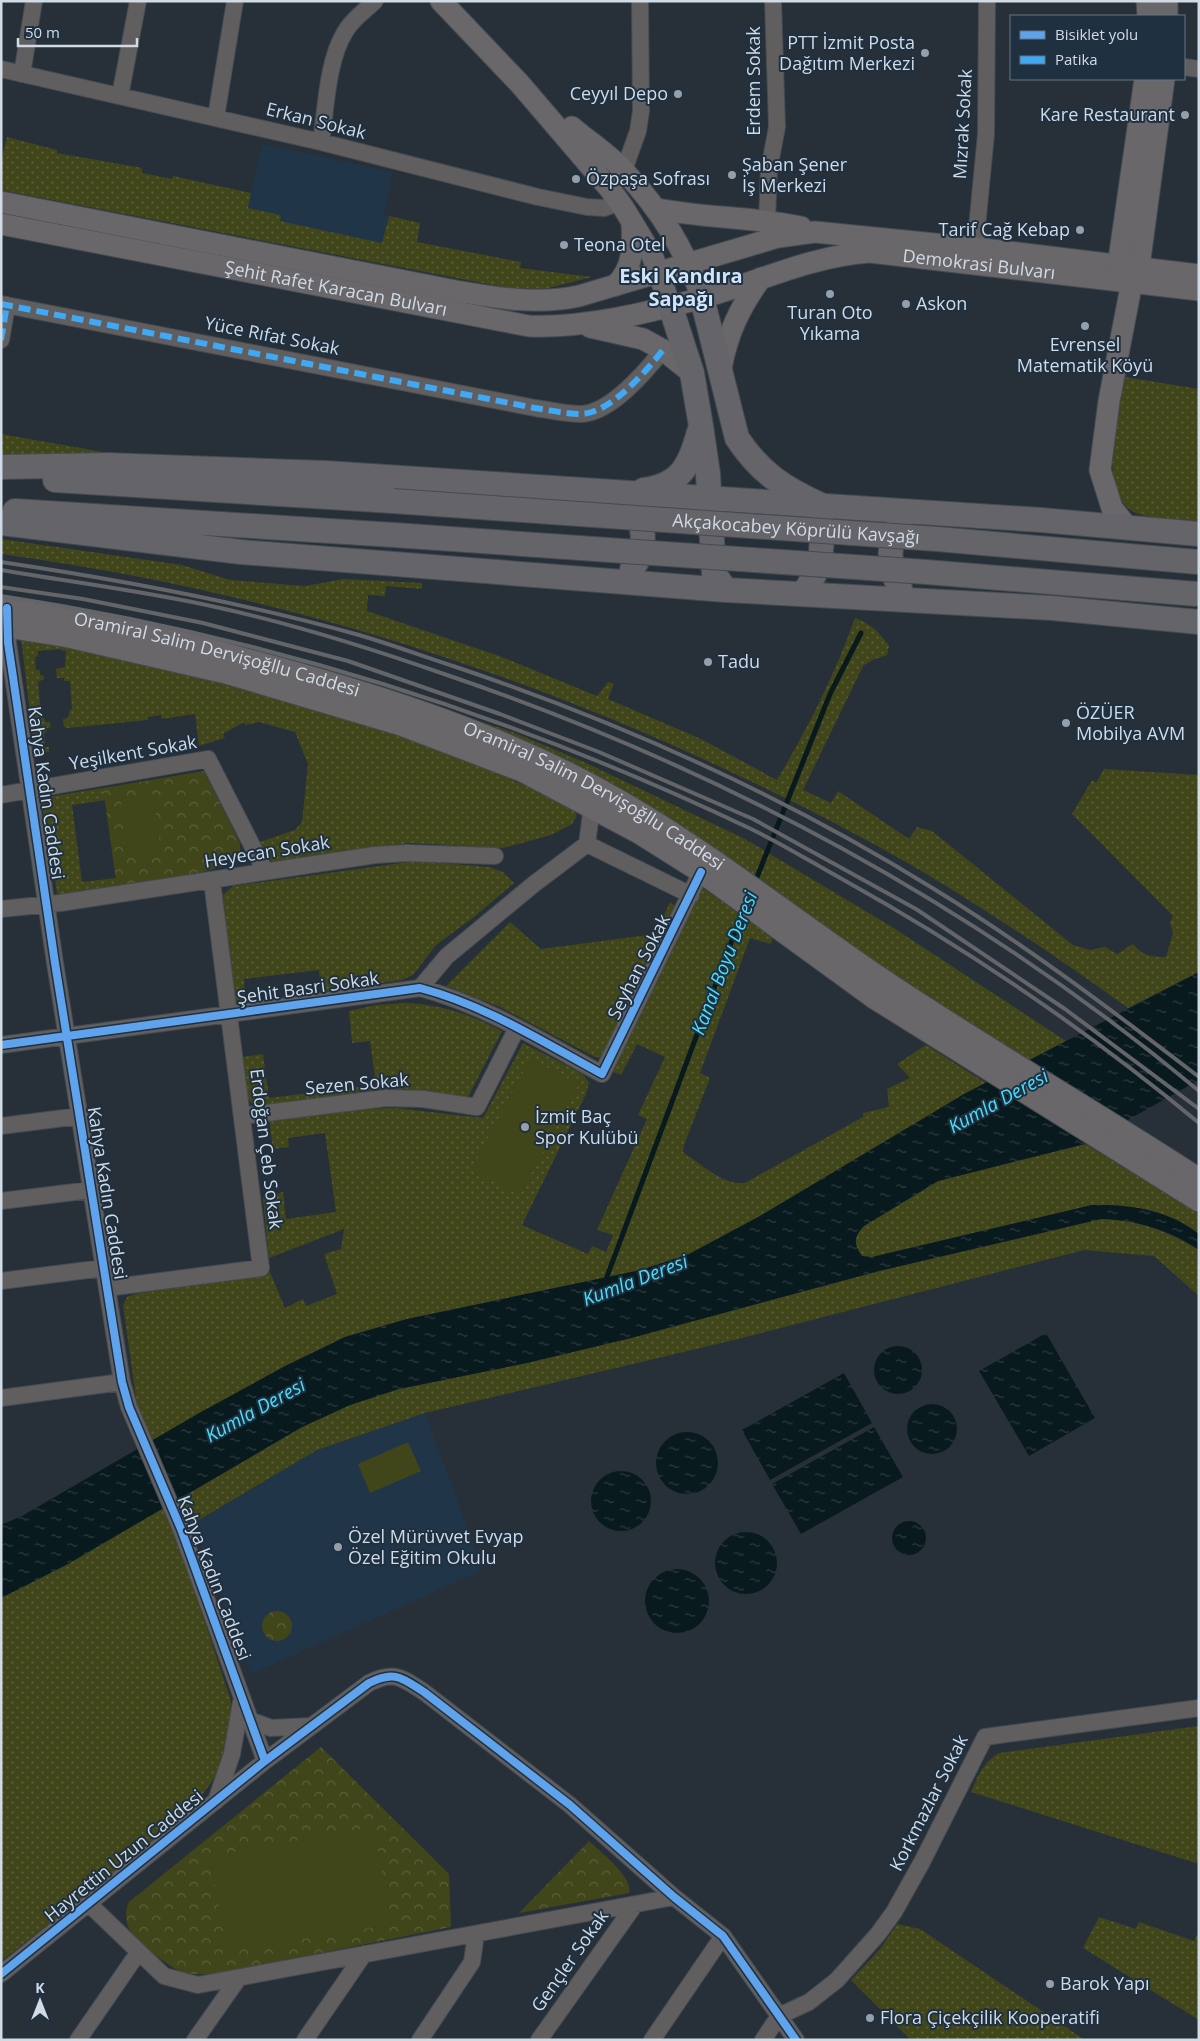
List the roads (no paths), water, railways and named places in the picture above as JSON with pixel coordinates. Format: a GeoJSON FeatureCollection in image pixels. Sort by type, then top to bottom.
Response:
{"type":"FeatureCollection","features":[{"type":"Feature","properties":{"kind":"highway"},"geometry":{"type":"LineString","coordinates":[[682,294],[721,369],[737,438],[750,457],[770,477],[790,491],[821,505]]}},
{"type":"Feature","properties":{"kind":"highway"},"geometry":{"type":"LineString","coordinates":[[682,294],[708,474],[714,574],[726,590]]}},
{"type":"Feature","properties":{"kind":"highway"},"geometry":{"type":"LineString","coordinates":[[618,493],[660,488],[675,478],[692,459],[701,426]]}},
{"type":"Feature","properties":{"kind":"highway"},"geometry":{"type":"LineString","coordinates":[[1,467],[107,465],[325,473],[618,493],[708,497],[1127,527],[1199,534]]}},
{"type":"Feature","properties":{"kind":"highway","name":"Akçakocabey Köprülü Kavşağı"},"geometry":{"type":"LineString","coordinates":[[1,477],[392,501],[937,539],[1198,562]]}},
{"type":"Feature","properties":{"kind":"highway"},"geometry":{"type":"LineString","coordinates":[[618,493],[637,511],[644,534],[636,564],[624,581]]}},
{"type":"Feature","properties":{"kind":"highway"},"geometry":{"type":"LineString","coordinates":[[803,594],[814,579],[823,553],[821,505]]}},
{"type":"Feature","properties":{"kind":"highway","name":"Akçakocabey Köprülü Kavşağı"},"geometry":{"type":"LineString","coordinates":[[1,510],[926,572],[1198,594]]}},
{"type":"Feature","properties":{"kind":"highway"},"geometry":{"type":"LineString","coordinates":[[907,511],[894,531],[890,560],[899,586],[908,599]]}},
{"type":"Feature","properties":{"kind":"highway"},"geometry":{"type":"LineString","coordinates":[[1,523],[241,552],[726,590],[1052,608],[1199,622]]}},
{"type":"Feature","properties":{"kind":"main road"},"geometry":{"type":"LineString","coordinates":[[441,1],[520,84],[597,172],[632,221],[652,255],[658,272],[682,294]]}},
{"type":"Feature","properties":{"kind":"main road"},"geometry":{"type":"LineString","coordinates":[[1147,1],[1148,15]]}},
{"type":"Feature","properties":{"kind":"main road"},"geometry":{"type":"LineString","coordinates":[[1168,1],[1168,15]]}},
{"type":"Feature","properties":{"kind":"main road"},"geometry":{"type":"LineString","coordinates":[[1127,527],[1112,508],[1100,470],[1109,401],[1130,292],[1126,274],[1145,80]]}},
{"type":"Feature","properties":{"kind":"main road"},"geometry":{"type":"LineString","coordinates":[[1126,274],[1164,80]]}},
{"type":"Feature","properties":{"kind":"main road"},"geometry":{"type":"LineString","coordinates":[[520,84],[624,170],[657,209],[682,294]]}},
{"type":"Feature","properties":{"kind":"main road","name":"Şehit Rafet Karacan Bulvarı"},"geometry":{"type":"LineString","coordinates":[[1,202],[504,299],[563,300],[658,272],[682,294]]}},
{"type":"Feature","properties":{"kind":"main road"},"geometry":{"type":"LineString","coordinates":[[657,209],[772,229]]}},
{"type":"Feature","properties":{"kind":"main road"},"geometry":{"type":"LineString","coordinates":[[616,284],[628,270],[632,257],[632,221]]}},
{"type":"Feature","properties":{"kind":"main road","name":"Şehit Rafet Karacan Bulvarı"},"geometry":{"type":"LineString","coordinates":[[1,224],[529,326],[580,325],[682,294]]}},
{"type":"Feature","properties":{"kind":"main road"},"geometry":{"type":"LineString","coordinates":[[682,294],[772,229]]}},
{"type":"Feature","properties":{"kind":"main road","name":"Demokrasi Bulvarı"},"geometry":{"type":"LineString","coordinates":[[772,229],[796,233],[827,232],[975,248],[1126,274],[1199,290]]}},
{"type":"Feature","properties":{"kind":"main road"},"geometry":{"type":"LineString","coordinates":[[682,294],[716,266],[798,238],[827,232]]}},
{"type":"Feature","properties":{"kind":"main road","name":"Demokrasi Bulvarı"},"geometry":{"type":"LineString","coordinates":[[682,294],[761,278],[832,256],[870,252],[1126,274],[1199,275]]}},
{"type":"Feature","properties":{"kind":"main road"},"geometry":{"type":"LineString","coordinates":[[721,369],[724,348],[733,324],[746,299],[761,278]]}},
{"type":"Feature","properties":{"kind":"main road"},"geometry":{"type":"LineString","coordinates":[[580,325],[643,339],[663,350],[692,373]]}},
{"type":"Feature","properties":{"kind":"main road","name":"Oramiral Salim Dervişoğllu Caddesi"},"geometry":{"type":"LineString","coordinates":[[4,626],[78,620],[207,648],[333,683],[452,723],[529,754],[600,790],[711,872],[946,1032],[1109,1132],[1199,1179]]}},
{"type":"Feature","properties":{"kind":"main road","name":"Oramiral Salim Dervişoğllu Caddesi"},"geometry":{"type":"LineString","coordinates":[[4,626],[69,637],[162,658],[318,699],[465,748],[522,771],[592,806],[711,872]]}},
{"type":"Feature","properties":{"kind":"main road","name":"Oramiral Salim Dervişoğllu Caddesi"},"geometry":{"type":"LineString","coordinates":[[773,914],[826,963],[874,998],[946,1032]]}},
{"type":"Feature","properties":{"kind":"main road","name":"Oramiral Salim Dervişoğllu Caddesi"},"geometry":{"type":"LineString","coordinates":[[1109,1132],[1199,1201]]}},
{"type":"Feature","properties":{"kind":"street"},"geometry":{"type":"LineString","coordinates":[[22,74],[34,1]]}},
{"type":"Feature","properties":{"kind":"street"},"geometry":{"type":"LineString","coordinates":[[120,96],[138,1]]}},
{"type":"Feature","properties":{"kind":"street"},"geometry":{"type":"LineString","coordinates":[[216,118],[234,1]]}},
{"type":"Feature","properties":{"kind":"street"},"geometry":{"type":"LineString","coordinates":[[320,142],[338,45],[352,22],[375,1]]}},
{"type":"Feature","properties":{"kind":"street"},"geometry":{"type":"LineString","coordinates":[[624,170],[638,131],[641,111],[640,1]]}},
{"type":"Feature","properties":{"kind":"street","name":"Erdem Sokak"},"geometry":{"type":"LineString","coordinates":[[772,229],[769,169],[777,127],[773,1]]}},
{"type":"Feature","properties":{"kind":"street","name":"Mızrak Sokak"},"geometry":{"type":"LineString","coordinates":[[975,248],[986,134],[987,1]]}},
{"type":"Feature","properties":{"kind":"street"},"geometry":{"type":"LineString","coordinates":[[1185,67],[1199,69]]}},
{"type":"Feature","properties":{"kind":"street","name":"Erkan Sokak"},"geometry":{"type":"LineString","coordinates":[[1,69],[320,142],[564,203],[604,208],[620,202]]}},
{"type":"Feature","properties":{"kind":"street"},"geometry":{"type":"LineString","coordinates":[[1,340],[4,304]]}},
{"type":"Feature","properties":{"kind":"street","name":"Yüce Rıfat Sokak"},"geometry":{"type":"LineString","coordinates":[[4,304],[535,408],[581,414],[602,408],[643,374],[663,350]]}},
{"type":"Feature","properties":{"kind":"street","name":"Kahya Kadın Caddesi"},"geometry":{"type":"LineString","coordinates":[[4,626],[122,1382],[129,1408],[182,1529],[265,1761]]}},
{"type":"Feature","properties":{"kind":"street","name":"Yeşilkent Sokak"},"geometry":{"type":"LineString","coordinates":[[30,791],[208,759],[266,871]]}},
{"type":"Feature","properties":{"kind":"street"},"geometry":{"type":"LineString","coordinates":[[1,795],[30,791]]}},
{"type":"Feature","properties":{"kind":"street"},"geometry":{"type":"LineString","coordinates":[[420,988],[447,956],[534,884],[588,844],[592,806]]}},
{"type":"Feature","properties":{"kind":"street"},"geometry":{"type":"LineString","coordinates":[[588,844],[691,895]]}},
{"type":"Feature","properties":{"kind":"street","name":"Heyecan Sokak"},"geometry":{"type":"LineString","coordinates":[[1,909],[399,854],[495,856]]}},
{"type":"Feature","properties":{"kind":"street","name":"Seyhan Sokak"},"geometry":{"type":"LineString","coordinates":[[602,1074],[691,895],[711,872]]}},
{"type":"Feature","properties":{"kind":"street","name":"Erdoğan Çeb Sokak"},"geometry":{"type":"LineString","coordinates":[[107,1288],[261,1268],[212,881]]}},
{"type":"Feature","properties":{"kind":"street","name":"Şehit Basri Sokak"},"geometry":{"type":"LineString","coordinates":[[1,1045],[420,988],[443,994],[486,1011],[602,1074]]}},
{"type":"Feature","properties":{"kind":"street","name":"Sezen Sokak"},"geometry":{"type":"LineString","coordinates":[[243,1116],[386,1098],[424,1099],[477,1107],[517,1028]]}},
{"type":"Feature","properties":{"kind":"street"},"geometry":{"type":"LineString","coordinates":[[1,1126],[80,1116]]}},
{"type":"Feature","properties":{"kind":"street"},"geometry":{"type":"LineString","coordinates":[[1,1201],[91,1190]]}},
{"type":"Feature","properties":{"kind":"street"},"geometry":{"type":"LineString","coordinates":[[1,1281],[104,1268]]}},
{"type":"Feature","properties":{"kind":"street"},"geometry":{"type":"LineString","coordinates":[[1,1398],[122,1382]]}},
{"type":"Feature","properties":{"kind":"street","name":"Hayrettin Uzun Caddesi"},"geometry":{"type":"LineString","coordinates":[[1,1974],[265,1761],[369,1683],[384,1676],[400,1677],[424,1692],[570,1805],[723,1936],[796,2040]]}},
{"type":"Feature","properties":{"kind":"street"},"geometry":{"type":"LineString","coordinates":[[216,1801],[232,1754],[242,1697]]}},
{"type":"Feature","properties":{"kind":"street","name":"Korkmazlar Sokak"},"geometry":{"type":"LineString","coordinates":[[780,2016],[809,2002],[837,1980],[878,1934],[894,1912],[922,1862],[985,1737],[1199,1708]]}},
{"type":"Feature","properties":{"kind":"street"},"geometry":{"type":"LineString","coordinates":[[250,1720],[271,1728],[312,1726]]}},
{"type":"Feature","properties":{"kind":"street"},"geometry":{"type":"LineString","coordinates":[[89,1904],[164,1976],[198,1985],[634,1906],[674,1896]]}},
{"type":"Feature","properties":{"kind":"street","name":"Gençler Sokak"},"geometry":{"type":"LineString","coordinates":[[539,2040],[634,1906]]}},
{"type":"Feature","properties":{"kind":"street"},"geometry":{"type":"LineString","coordinates":[[420,2040],[472,1962],[476,1934]]}},
{"type":"Feature","properties":{"kind":"street"},"geometry":{"type":"LineString","coordinates":[[652,2040],[723,1936]]}},
{"type":"Feature","properties":{"kind":"street"},"geometry":{"type":"LineString","coordinates":[[78,2040],[138,1953]]}},
{"type":"Feature","properties":{"kind":"street"},"geometry":{"type":"LineString","coordinates":[[305,2040],[364,1954]]}},
{"type":"Feature","properties":{"kind":"street"},"geometry":{"type":"LineString","coordinates":[[195,2040],[238,1979]]}},
{"type":"Feature","properties":{"kind":"street"},"geometry":{"type":"LineString","coordinates":[[763,2040],[780,2016]]}},
{"type":"Feature","properties":{"kind":"water","name":"Kumla Deresi"},"geometry":{"type":"Polygon","coordinates":[[[1199,972],[1199,1080],[1085,1144],[938,1181],[864,1226],[858,1233],[856,1244],[862,1256],[872,1257],[1092,1205],[1106,1205],[1135,1207],[1175,1219],[1199,1234],[1199,1250],[1177,1237],[1153,1227],[1127,1221],[1101,1219],[879,1271],[631,1338],[527,1363],[399,1389],[350,1405],[302,1427],[68,1564],[1,1598],[1,1525],[22,1516],[201,1412],[285,1366],[345,1337],[407,1319],[641,1270],[689,1254],[760,1216],[964,1094],[1199,972]]]}},
{"type":"Feature","properties":{"kind":"water"},"geometry":{"type":"Polygon","coordinates":[[[1046,1333],[1095,1418],[1029,1456],[979,1371],[1046,1333]]]}},
{"type":"Feature","properties":{"kind":"water"},"geometry":{"type":"Polygon","coordinates":[[[893,1346],[903,1346],[912,1350],[918,1356],[921,1361],[921,1379],[912,1390],[903,1394],[893,1394],[884,1390],[878,1384],[874,1375],[874,1365],[878,1356],[884,1350],[893,1346]]]}},
{"type":"Feature","properties":{"kind":"water"},"geometry":{"type":"Polygon","coordinates":[[[844,1373],[872,1423],[770,1480],[742,1430],[844,1373]]]}},
{"type":"Feature","properties":{"kind":"water"},"geometry":{"type":"Polygon","coordinates":[[[927,1404],[937,1404],[950,1411],[957,1424],[957,1434],[950,1447],[937,1454],[927,1454],[918,1450],[911,1443],[907,1434],[907,1424],[911,1415],[918,1408],[927,1404]]]}},
{"type":"Feature","properties":{"kind":"water"},"geometry":{"type":"Polygon","coordinates":[[[874,1427],[903,1477],[801,1534],[772,1484],[874,1427]]]}},
{"type":"Feature","properties":{"kind":"water"},"geometry":{"type":"Polygon","coordinates":[[[687,1432],[699,1434],[709,1441],[716,1451],[718,1463],[716,1475],[709,1485],[699,1492],[687,1494],[675,1492],[665,1485],[658,1475],[656,1463],[658,1451],[665,1441],[675,1434],[687,1432]]]}},
{"type":"Feature","properties":{"kind":"water"},"geometry":{"type":"Polygon","coordinates":[[[615,1471],[627,1471],[638,1476],[646,1484],[651,1495],[649,1513],[638,1526],[627,1531],[615,1531],[604,1526],[596,1518],[591,1507],[591,1495],[596,1484],[604,1476],[615,1471]]]}},
{"type":"Feature","properties":{"kind":"water"},"geometry":{"type":"Polygon","coordinates":[[[909,1521],[921,1526],[926,1538],[921,1550],[909,1555],[897,1550],[892,1538],[897,1526],[909,1521]]]}},
{"type":"Feature","properties":{"kind":"water"},"geometry":{"type":"Polygon","coordinates":[[[740,1532],[752,1532],[768,1541],[775,1551],[777,1563],[775,1575],[768,1585],[752,1594],[740,1594],[729,1589],[720,1580],[715,1569],[715,1557],[720,1546],[729,1537],[740,1532]]]}},
{"type":"Feature","properties":{"kind":"water"},"geometry":{"type":"Polygon","coordinates":[[[671,1569],[683,1569],[700,1578],[707,1589],[709,1601],[707,1613],[700,1624],[683,1633],[671,1633],[659,1628],[650,1619],[645,1607],[645,1595],[650,1583],[659,1574],[671,1569]]]}},
{"type":"Feature","properties":{"kind":"waterway","name":"Kanal Boyu Deresi"},"geometry":{"type":"LineString","coordinates":[[755,882],[830,694],[861,633]]}},
{"type":"Feature","properties":{"kind":"waterway","name":"Kanal Boyu Deresi"},"geometry":{"type":"LineString","coordinates":[[605,1282],[744,908]]}},
{"type":"Feature","properties":{"kind":"railway"},"geometry":{"type":"LineString","coordinates":[[1,562],[91,576],[226,602],[359,635],[515,688],[578,711],[639,737],[760,792],[877,855],[934,889],[1036,956],[1199,1077]]}},
{"type":"Feature","properties":{"kind":"railway"},"geometry":{"type":"LineString","coordinates":[[1,570],[185,601],[301,628],[447,675],[549,712],[648,753],[746,799],[842,848],[935,903],[1026,961],[1114,1024],[1199,1091]]}},
{"type":"Feature","properties":{"kind":"railway"},"geometry":{"type":"LineString","coordinates":[[1,587],[83,599],[203,623],[348,661],[500,714],[599,752],[753,819],[916,909],[1065,1009],[1199,1109]]}},
{"type":"Feature","properties":{"kind":"railway"},"geometry":{"type":"LineString","coordinates":[[1,596],[98,613],[194,633],[289,657],[383,684],[476,715],[659,787],[773,840],[935,934],[1070,1024],[1199,1123]]}},
{"type":"Feature","properties":{"kind":"place","name":"PTT İzmit Posta Dağıtım Merkezi"},"geometry":{"type":"Point","coordinates":[925,53]}},
{"type":"Feature","properties":{"kind":"place","name":"Ceyyıl Depo"},"geometry":{"type":"Point","coordinates":[678,94]}},
{"type":"Feature","properties":{"kind":"place","name":"Kare Restaurant"},"geometry":{"type":"Point","coordinates":[1185,115]}},
{"type":"Feature","properties":{"kind":"place","name":"Şaban Şener İş Merkezi"},"geometry":{"type":"Point","coordinates":[732,175]}},
{"type":"Feature","properties":{"kind":"place","name":"Özpaşa Sofrası"},"geometry":{"type":"Point","coordinates":[576,179]}},
{"type":"Feature","properties":{"kind":"place","name":"Tarif Cağ Kebap"},"geometry":{"type":"Point","coordinates":[1080,230]}},
{"type":"Feature","properties":{"kind":"place","name":"Teona Otel"},"geometry":{"type":"Point","coordinates":[564,245]}},
{"type":"Feature","properties":{"kind":"place","name":"Turan Oto Yıkama"},"geometry":{"type":"Point","coordinates":[830,294]}},
{"type":"Feature","properties":{"kind":"place","name":"Askon"},"geometry":{"type":"Point","coordinates":[906,304]}},
{"type":"Feature","properties":{"kind":"place","name":"Evrensel Matematik Köyü"},"geometry":{"type":"Point","coordinates":[1085,326]}},
{"type":"Feature","properties":{"kind":"place","name":"Tadu"},"geometry":{"type":"Point","coordinates":[708,662]}},
{"type":"Feature","properties":{"kind":"place","name":"ÖZÜER Mobilya AVM"},"geometry":{"type":"Point","coordinates":[1066,723]}},
{"type":"Feature","properties":{"kind":"place","name":"İzmit Baç Spor Kulübü"},"geometry":{"type":"Point","coordinates":[525,1127]}},
{"type":"Feature","properties":{"kind":"place","name":"Özel Mürüvvet Evyap Özel Eğitim Okulu"},"geometry":{"type":"Point","coordinates":[338,1547]}},
{"type":"Feature","properties":{"kind":"place","name":"Barok Yapı"},"geometry":{"type":"Point","coordinates":[1050,1984]}},
{"type":"Feature","properties":{"kind":"place","name":"Flora Çiçekçilik Kooperatifi"},"geometry":{"type":"Point","coordinates":[870,2018]}},
{"type":"Feature","properties":{"kind":"district","name":"Eski Kandıra Sapağı"},"geometry":{"type":"Point","coordinates":[681,288]}}]}
